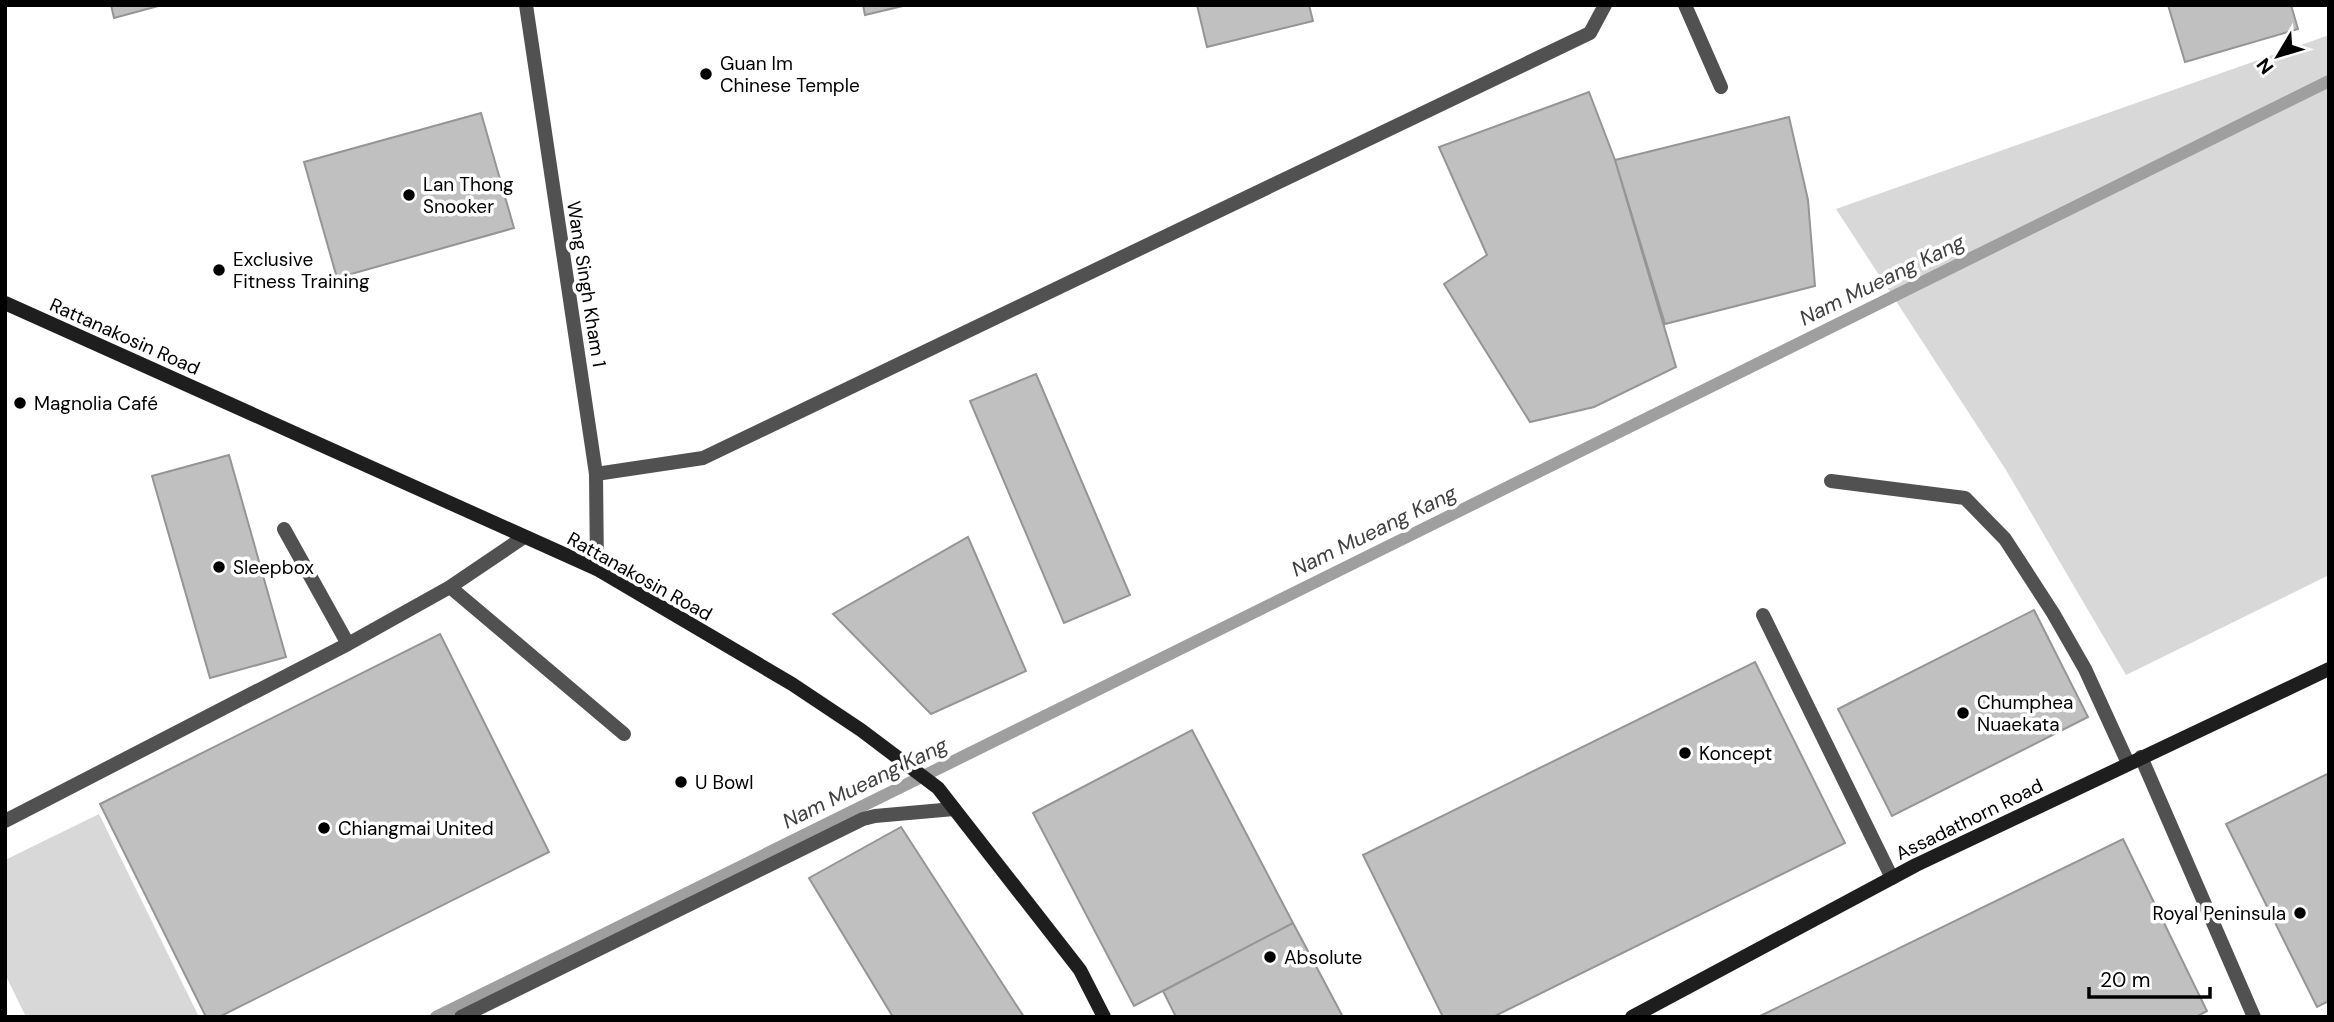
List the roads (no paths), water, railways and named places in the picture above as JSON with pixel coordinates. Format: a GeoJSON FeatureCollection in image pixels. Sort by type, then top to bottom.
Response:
{"type":"FeatureCollection","features":[{"type":"Feature","properties":{"kind":"street","name":"Wang Singh Kham 1"},"geometry":{"type":"LineString","coordinates":[[526,5],[596,474],[597,569]]}},
{"type":"Feature","properties":{"kind":"street"},"geometry":{"type":"LineString","coordinates":[[596,474],[703,458],[1590,33],[1605,5]]}},
{"type":"Feature","properties":{"kind":"street"},"geometry":{"type":"LineString","coordinates":[[1685,5],[1721,87]]}},
{"type":"Feature","properties":{"kind":"street","name":"Rattanakosin Road"},"geometry":{"type":"LineString","coordinates":[[5,303],[597,569],[805,692],[938,788],[1080,970],[1104,1017]]}},
{"type":"Feature","properties":{"kind":"street"},"geometry":{"type":"LineString","coordinates":[[1831,481],[1965,498],[2005,539],[2053,613],[2135,760],[2254,1017]]}},
{"type":"Feature","properties":{"kind":"street"},"geometry":{"type":"LineString","coordinates":[[284,529],[348,644]]}},
{"type":"Feature","properties":{"kind":"street"},"geometry":{"type":"LineString","coordinates":[[5,821],[348,644],[450,587],[524,537]]}},
{"type":"Feature","properties":{"kind":"street"},"geometry":{"type":"LineString","coordinates":[[450,587],[624,734]]}},
{"type":"Feature","properties":{"kind":"street"},"geometry":{"type":"LineString","coordinates":[[1763,615],[1892,878]]}},
{"type":"Feature","properties":{"kind":"street","name":"Assadathorn Road"},"geometry":{"type":"LineString","coordinates":[[1632,1017],[1892,878],[2329,669]]}},
{"type":"Feature","properties":{"kind":"street"},"geometry":{"type":"LineString","coordinates":[[461,1017],[863,819],[954,809]]}},
{"type":"Feature","properties":{"kind":"street"},"geometry":{"type":"LineString","coordinates":[[1091,990],[1097,1017]]}},
{"type":"Feature","properties":{"kind":"waterway","name":"Nam Mueang Kang"},"geometry":{"type":"LineString","coordinates":[[436,1017],[2329,81]]}},
{"type":"Feature","properties":{"kind":"place","name":"Guan Im Chinese Temple"},"geometry":{"type":"Point","coordinates":[706,74]}},
{"type":"Feature","properties":{"kind":"place","name":"Lan Thong Snooker"},"geometry":{"type":"Point","coordinates":[409,195]}},
{"type":"Feature","properties":{"kind":"place","name":"Exclusive Fitness Training"},"geometry":{"type":"Point","coordinates":[219,270]}},
{"type":"Feature","properties":{"kind":"place","name":"Magnolia Café"},"geometry":{"type":"Point","coordinates":[20,403]}},
{"type":"Feature","properties":{"kind":"place","name":"Sleepbox"},"geometry":{"type":"Point","coordinates":[219,567]}},
{"type":"Feature","properties":{"kind":"place","name":"Chumphea Nuaekata"},"geometry":{"type":"Point","coordinates":[1963,713]}},
{"type":"Feature","properties":{"kind":"place","name":"Koncept"},"geometry":{"type":"Point","coordinates":[1685,753]}},
{"type":"Feature","properties":{"kind":"place","name":"U Bowl"},"geometry":{"type":"Point","coordinates":[681,782]}},
{"type":"Feature","properties":{"kind":"place","name":"Chiangmai United"},"geometry":{"type":"Point","coordinates":[324,828]}},
{"type":"Feature","properties":{"kind":"place","name":"Royal Peninsula"},"geometry":{"type":"Point","coordinates":[2300,913]}},
{"type":"Feature","properties":{"kind":"place","name":"Absolute"},"geometry":{"type":"Point","coordinates":[1270,957]}}]}
